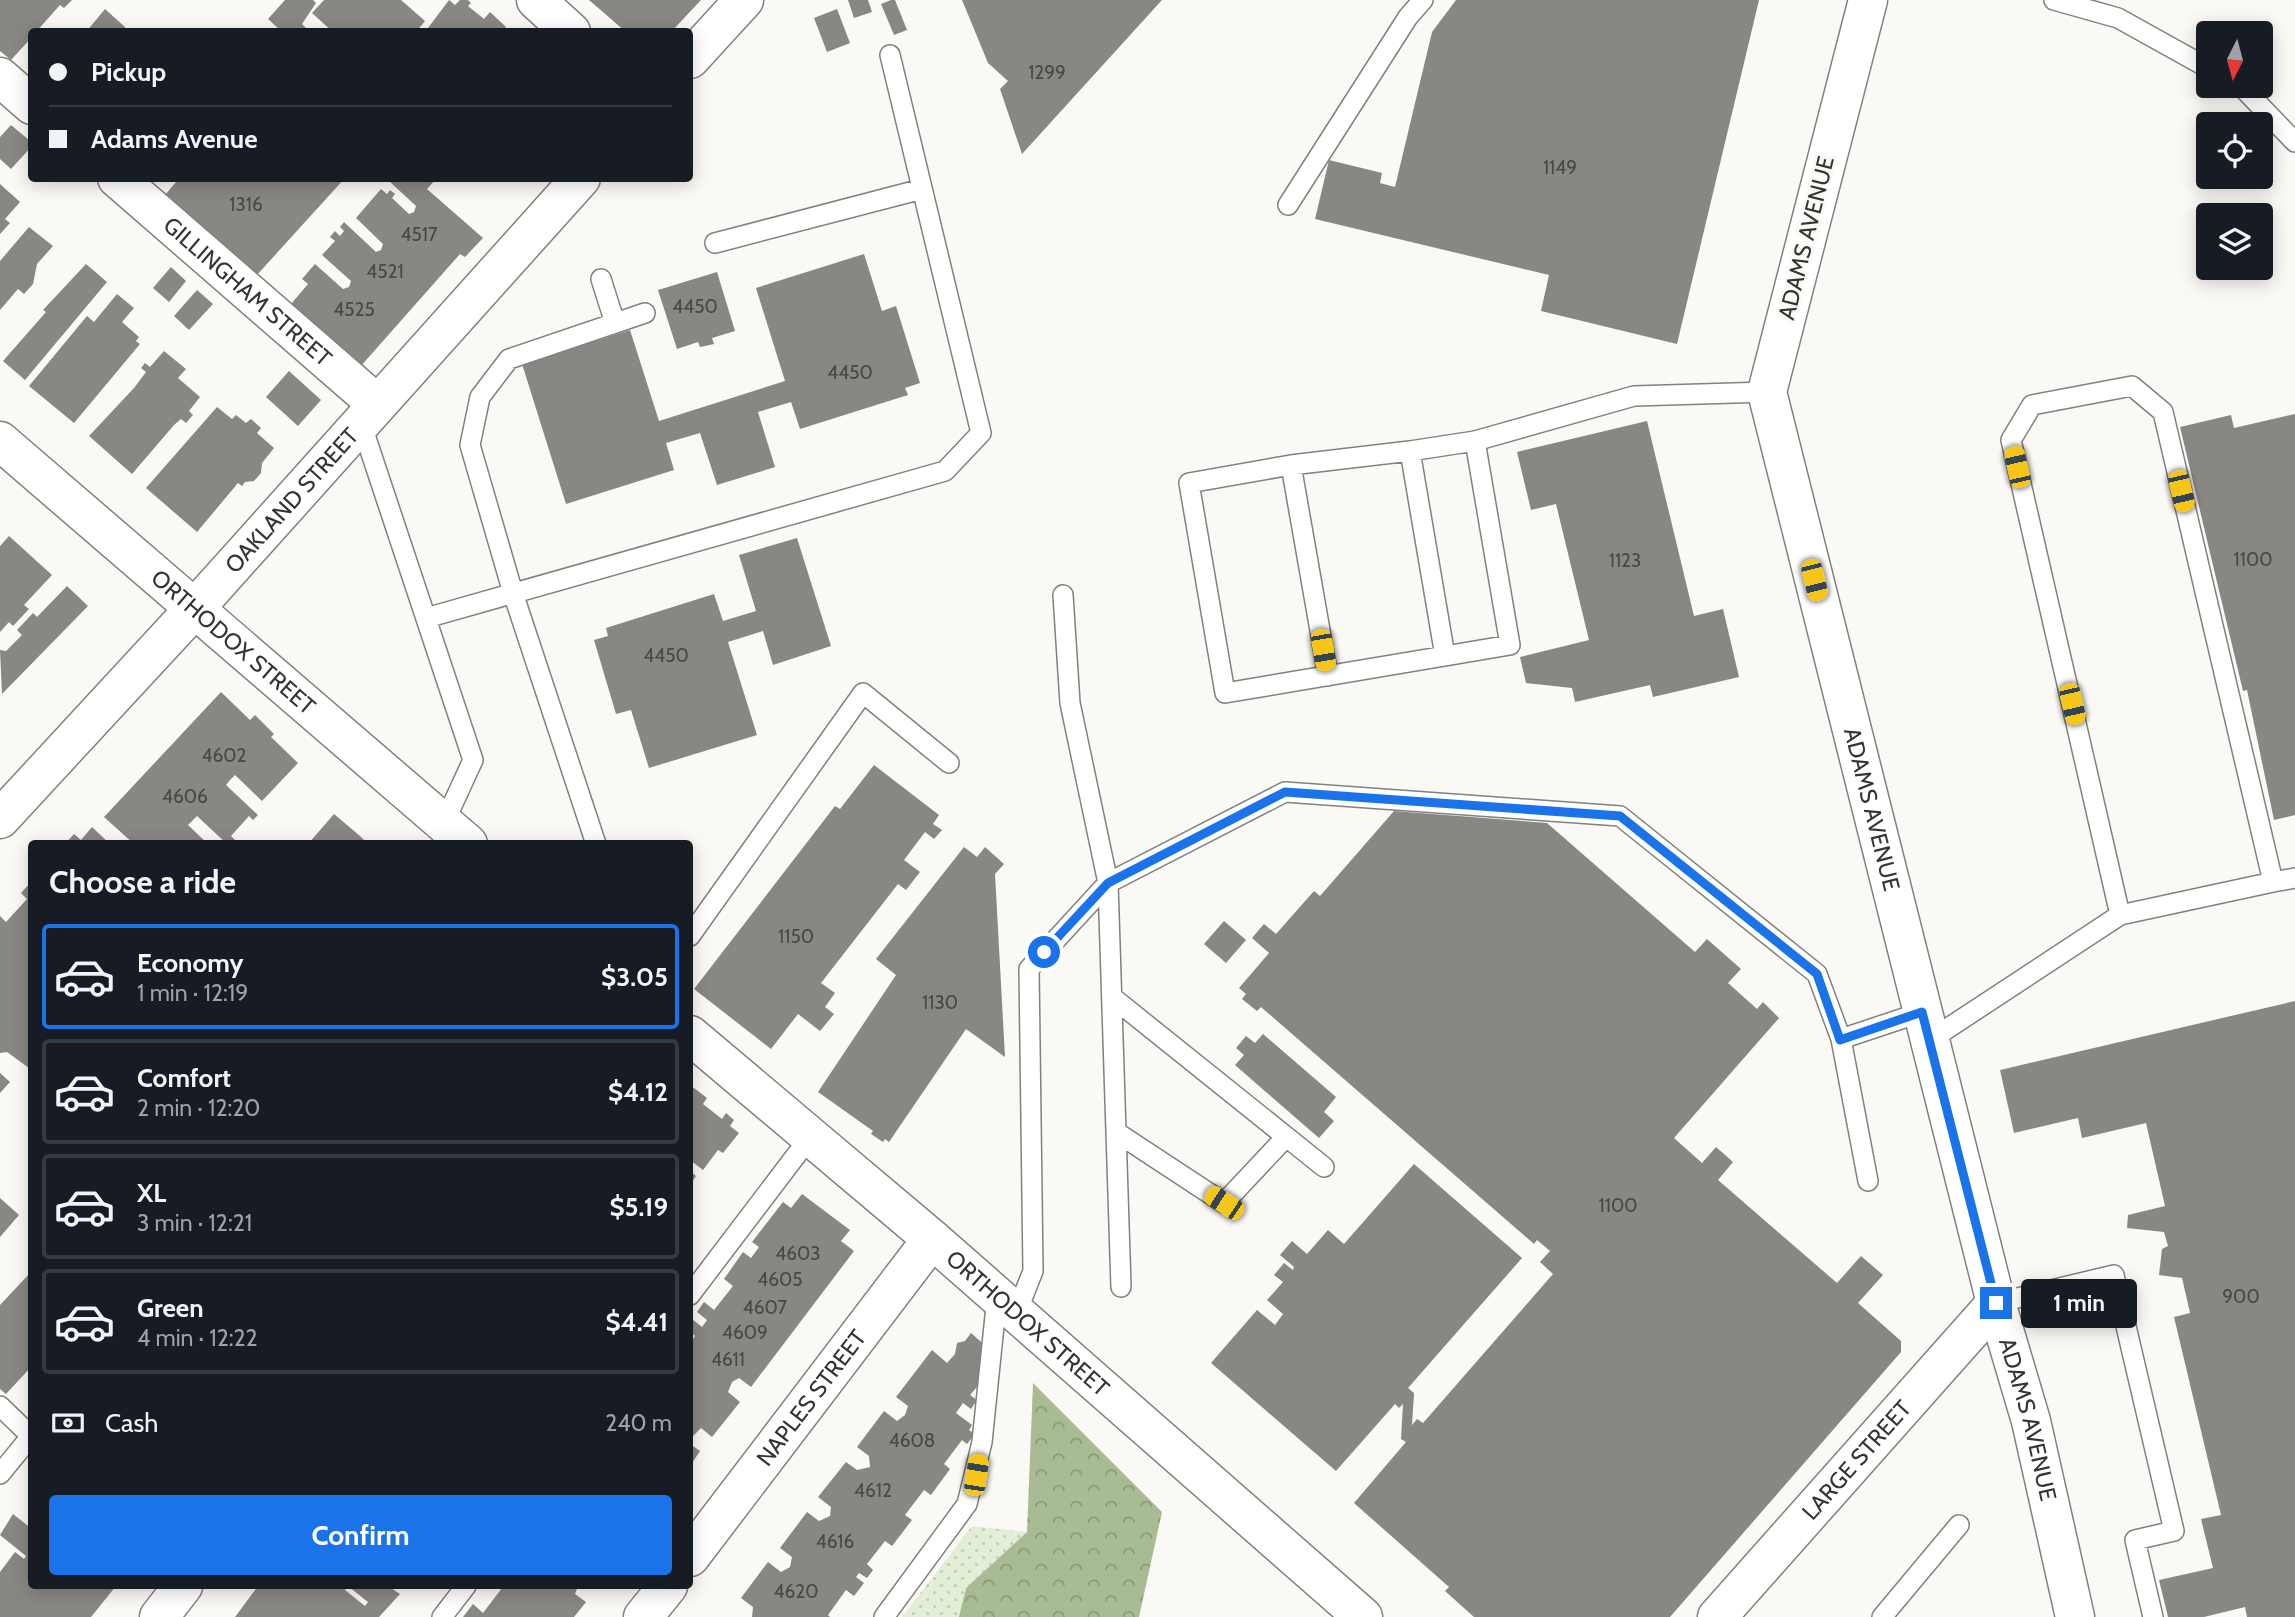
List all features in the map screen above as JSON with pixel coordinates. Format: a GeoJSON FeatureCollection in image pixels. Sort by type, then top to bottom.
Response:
{"type":"FeatureCollection","features":[{"type":"Feature","properties":{"kind":"street"},"geometry":{"type":"LineString","coordinates":[[536,0],[567,28]]}},
{"type":"Feature","properties":{"kind":"street"},"geometry":{"type":"LineString","coordinates":[[693,56],[744,0]]}},
{"type":"Feature","properties":{"kind":"street","name":"ADAMS AVENUE"},"geometry":{"type":"LineString","coordinates":[[1868,0],[1767,392],[1996,1303],[2031,1421],[2075,1617]]}},
{"type":"Feature","properties":{"kind":"street"},"geometry":{"type":"LineString","coordinates":[[0,77],[28,102]]}},
{"type":"Feature","properties":{"kind":"street","name":"GILLINGHAM STREET"},"geometry":{"type":"LineString","coordinates":[[121,182],[369,414]]}},
{"type":"Feature","properties":{"kind":"street","name":"OAKLAND STREET"},"geometry":{"type":"LineString","coordinates":[[0,819],[196,607],[577,182]]}},
{"type":"Feature","properties":{"kind":"street","name":"ORTHODOX STREET"},"geometry":{"type":"LineString","coordinates":[[0,441],[456,833]]}},
{"type":"Feature","properties":{"kind":"street","name":"ORTHODOX STREET"},"geometry":{"type":"LineString","coordinates":[[693,1038],[932,1239],[1363,1617]]}},
{"type":"Feature","properties":{"kind":"street","name":"NAPLES STREET"},"geometry":{"type":"LineString","coordinates":[[693,1553],[932,1239]]}},
{"type":"Feature","properties":{"kind":"street","name":"LARGE STREET"},"geometry":{"type":"LineString","coordinates":[[1717,1617],[1996,1303]]}},
{"type":"Feature","properties":{"kind":"street"},"geometry":{"type":"LineString","coordinates":[[159,1617],[181,1589]]}},
{"type":"Feature","properties":{"kind":"street"},"geometry":{"type":"LineString","coordinates":[[643,1617],[665,1589]]}},
{"type":"Feature","properties":{"kind":"lane"},"geometry":{"type":"LineString","coordinates":[[1288,205],[1408,17],[1423,0]]}},
{"type":"Feature","properties":{"kind":"lane"},"geometry":{"type":"LineString","coordinates":[[2053,0],[2118,18],[2196,61]]}},
{"type":"Feature","properties":{"kind":"lane"},"geometry":{"type":"LineString","coordinates":[[426,618],[945,471],[981,433],[890,55]]}},
{"type":"Feature","properties":{"kind":"lane"},"geometry":{"type":"LineString","coordinates":[[2253,98],[2295,142]]}},
{"type":"Feature","properties":{"kind":"lane"},"geometry":{"type":"LineString","coordinates":[[715,243],[922,189]]}},
{"type":"Feature","properties":{"kind":"lane"},"geometry":{"type":"LineString","coordinates":[[601,279],[615,323]]}},
{"type":"Feature","properties":{"kind":"lane"},"geometry":{"type":"LineString","coordinates":[[595,840],[513,593],[470,445],[480,397],[509,359],[645,313]]}},
{"type":"Feature","properties":{"kind":"lane"},"geometry":{"type":"LineString","coordinates":[[2120,915],[2011,440],[2032,405],[2132,386],[2163,412],[2273,882]]}},
{"type":"Feature","properties":{"kind":"lane"},"geometry":{"type":"LineString","coordinates":[[1475,441],[1510,645],[1225,694],[1189,483],[1292,465],[1410,452],[1475,441],[1634,396],[1767,392]]}},
{"type":"Feature","properties":{"kind":"lane"},"geometry":{"type":"LineString","coordinates":[[369,414],[426,618],[473,760],[456,833]]}},
{"type":"Feature","properties":{"kind":"lane"},"geometry":{"type":"LineString","coordinates":[[1410,452],[1445,656]]}},
{"type":"Feature","properties":{"kind":"lane"},"geometry":{"type":"LineString","coordinates":[[1292,465],[1328,676]]}},
{"type":"Feature","properties":{"kind":"lane"},"geometry":{"type":"LineString","coordinates":[[1063,595],[1070,703],[1108,883],[1121,1287]]}},
{"type":"Feature","properties":{"kind":"lane"},"geometry":{"type":"LineString","coordinates":[[693,932],[863,693],[949,763]]}},
{"type":"Feature","properties":{"kind":"lane"},"geometry":{"type":"LineString","coordinates":[[884,1617],[967,1504],[982,1442],[1007,1305],[1033,1271],[1029,969],[1108,883],[1285,792],[1620,816],[1817,974],[1840,1040],[1868,1181]]}},
{"type":"Feature","properties":{"kind":"lane"},"geometry":{"type":"LineString","coordinates":[[1840,1040],[1926,1026],[2120,915],[2295,878]]}},
{"type":"Feature","properties":{"kind":"lane"},"geometry":{"type":"LineString","coordinates":[[1112,997],[1324,1167]]}},
{"type":"Feature","properties":{"kind":"lane"},"geometry":{"type":"LineString","coordinates":[[1116,1132],[1224,1203],[1286,1137]]}},
{"type":"Feature","properties":{"kind":"lane"},"geometry":{"type":"LineString","coordinates":[[693,1290],[810,1137]]}},
{"type":"Feature","properties":{"kind":"lane"},"geometry":{"type":"LineString","coordinates":[[1996,1303],[2114,1275],[2174,1531],[2135,1540],[2153,1617]]}},
{"type":"Feature","properties":{"kind":"lane"},"geometry":{"type":"LineString","coordinates":[[0,1406],[28,1432]]}},
{"type":"Feature","properties":{"kind":"lane"},"geometry":{"type":"LineString","coordinates":[[0,1474],[28,1439]]}},
{"type":"Feature","properties":{"kind":"lane"},"geometry":{"type":"LineString","coordinates":[[1882,1617],[1959,1525]]}},
{"type":"Feature","properties":{"kind":"lane"},"geometry":{"type":"LineString","coordinates":[[442,1617],[464,1589]]}},
{"type":"Feature","properties":{"kind":"green space"},"geometry":{"type":"Polygon","coordinates":[[[1033,1383],[1162,1512],[1139,1617],[959,1617],[966,1588],[1027,1532],[1033,1383]]]}},
{"type":"Feature","properties":{"kind":"green space"},"geometry":{"type":"Polygon","coordinates":[[[972,1526],[1027,1532],[966,1588],[959,1617],[902,1617],[972,1526]]]}},
{"type":"Feature","properties":{"kind":"building"},"geometry":{"type":"Polygon","coordinates":[[[0,0],[72,0],[64,8],[60,5],[40,28],[28,28],[28,41],[11,60],[0,51],[0,0]]]}},
{"type":"Feature","properties":{"kind":"building"},"geometry":{"type":"Polygon","coordinates":[[[285,0],[313,0],[316,3],[302,24],[306,28],[278,28],[268,19],[285,0]]]}},
{"type":"Feature","properties":{"kind":"building"},"geometry":{"type":"Polygon","coordinates":[[[324,0],[401,0],[425,21],[419,28],[329,28],[312,13],[324,0]]]}},
{"type":"Feature","properties":{"kind":"building"},"geometry":{"type":"Polygon","coordinates":[[[449,0],[455,5],[460,0],[468,0],[471,3],[468,6],[484,19],[490,12],[506,27],[505,28],[428,28],[449,0]]]}},
{"type":"Feature","properties":{"kind":"building"},"geometry":{"type":"Polygon","coordinates":[[[589,0],[701,0],[675,28],[621,28],[589,0]]]}},
{"type":"Feature","properties":{"kind":"building"},"geometry":{"type":"Polygon","coordinates":[[[848,0],[868,0],[872,12],[854,18],[848,0]]]}},
{"type":"Feature","properties":{"kind":"building"},"geometry":{"type":"Polygon","coordinates":[[[895,0],[907,30],[894,35],[881,4],[895,0]]]}},
{"type":"Feature","properties":{"kind":"building"},"geometry":{"type":"Polygon","coordinates":[[[962,0],[1162,0],[1022,154],[1000,89],[1008,81],[988,63],[962,0]]]}},
{"type":"Feature","properties":{"kind":"building"},"geometry":{"type":"Polygon","coordinates":[[[1456,0],[1759,0],[1677,344],[1541,311],[1549,275],[1315,219],[1329,160],[1382,173],[1380,183],[1395,187],[1432,32],[1456,0]]]}},
{"type":"Feature","properties":{"kind":"building"},"geometry":{"type":"Polygon","coordinates":[[[105,9],[125,27],[125,28],[89,28],[105,9]]]}},
{"type":"Feature","properties":{"kind":"building"},"geometry":{"type":"Polygon","coordinates":[[[837,9],[850,43],[827,52],[814,18],[837,9]]]}},
{"type":"Feature","properties":{"kind":"building"},"geometry":{"type":"Polygon","coordinates":[[[11,125],[28,139],[28,150],[11,169],[0,159],[0,137],[11,125]]]}},
{"type":"Feature","properties":{"kind":"building"},"geometry":{"type":"Polygon","coordinates":[[[176,182],[341,182],[256,276],[165,195],[176,182]]]}},
{"type":"Feature","properties":{"kind":"building"},"geometry":{"type":"Polygon","coordinates":[[[390,182],[433,182],[427,189],[483,238],[465,257],[460,254],[360,367],[293,309],[291,304],[308,284],[302,279],[315,264],[343,289],[349,287],[351,281],[322,255],[335,241],[330,237],[335,231],[340,236],[344,231],[340,227],[344,222],[376,252],[381,250],[383,244],[356,218],[381,189],[387,194],[390,190],[395,194],[392,198],[409,214],[414,212],[416,206],[390,182]]]}},
{"type":"Feature","properties":{"kind":"building"},"geometry":{"type":"Polygon","coordinates":[[[0,184],[20,202],[5,219],[10,223],[0,234],[0,184]]]}},
{"type":"Feature","properties":{"kind":"building"},"geometry":{"type":"Polygon","coordinates":[[[29,227],[53,246],[37,264],[33,284],[24,294],[18,289],[0,310],[0,261],[29,227]]]}},
{"type":"Feature","properties":{"kind":"building"},"geometry":{"type":"Polygon","coordinates":[[[864,254],[882,311],[896,306],[920,383],[905,388],[908,395],[800,429],[791,402],[758,412],[775,467],[717,485],[700,433],[666,443],[674,470],[566,504],[522,364],[630,330],[659,421],[785,381],[756,288],[864,254]]]}},
{"type":"Feature","properties":{"kind":"building"},"geometry":{"type":"Polygon","coordinates":[[[86,264],[107,282],[25,380],[3,361],[46,312],[43,310],[86,264]]]}},
{"type":"Feature","properties":{"kind":"building"},"geometry":{"type":"Polygon","coordinates":[[[171,267],[186,281],[169,302],[153,288],[171,267]]]}},
{"type":"Feature","properties":{"kind":"building"},"geometry":{"type":"Polygon","coordinates":[[[717,272],[735,331],[712,338],[714,344],[700,347],[698,342],[677,349],[658,290],[717,272]]]}},
{"type":"Feature","properties":{"kind":"building"},"geometry":{"type":"Polygon","coordinates":[[[197,290],[213,304],[189,330],[174,316],[197,290]]]}},
{"type":"Feature","properties":{"kind":"building"},"geometry":{"type":"Polygon","coordinates":[[[117,294],[134,308],[122,322],[139,337],[136,341],[140,344],[74,423],[29,386],[87,316],[94,322],[117,294]]]}},
{"type":"Feature","properties":{"kind":"building"},"geometry":{"type":"Polygon","coordinates":[[[164,351],[186,369],[178,378],[200,397],[189,411],[193,415],[186,423],[181,419],[174,425],[132,474],[89,436],[134,388],[146,372],[141,368],[145,363],[150,367],[164,351]]]}},
{"type":"Feature","properties":{"kind":"building"},"geometry":{"type":"Polygon","coordinates":[[[289,371],[321,400],[298,426],[266,397],[289,371]]]}},
{"type":"Feature","properties":{"kind":"building"},"geometry":{"type":"Polygon","coordinates":[[[217,407],[232,419],[236,415],[246,423],[251,419],[261,428],[257,433],[274,448],[262,463],[261,473],[254,481],[245,482],[242,486],[238,483],[197,532],[146,488],[217,407]]]}},
{"type":"Feature","properties":{"kind":"building"},"geometry":{"type":"Polygon","coordinates":[[[2295,414],[2295,815],[2274,820],[2247,690],[2243,691],[2180,427],[2231,415],[2234,428],[2295,414]]]}},
{"type":"Feature","properties":{"kind":"building"},"geometry":{"type":"Polygon","coordinates":[[[1647,421],[1694,616],[1723,609],[1739,677],[1653,697],[1650,685],[1575,702],[1572,688],[1526,683],[1520,657],[1589,640],[1556,504],[1531,510],[1517,452],[1647,421]]]}},
{"type":"Feature","properties":{"kind":"building"},"geometry":{"type":"Polygon","coordinates":[[[9,536],[52,575],[24,605],[29,609],[13,626],[9,622],[0,632],[0,546],[9,536]]]}},
{"type":"Feature","properties":{"kind":"building"},"geometry":{"type":"Polygon","coordinates":[[[797,538],[831,646],[773,665],[763,631],[728,642],[757,735],[649,768],[631,710],[616,714],[594,640],[608,636],[606,628],[714,594],[723,621],[756,611],[739,555],[797,538]]]}},
{"type":"Feature","properties":{"kind":"building"},"geometry":{"type":"Polygon","coordinates":[[[67,586],[88,606],[2,694],[0,650],[6,651],[22,635],[17,630],[33,613],[37,617],[67,586]]]}},
{"type":"Feature","properties":{"kind":"building"},"geometry":{"type":"Polygon","coordinates":[[[221,692],[250,720],[255,715],[274,734],[271,737],[298,763],[262,801],[235,775],[230,780],[226,785],[258,815],[253,820],[249,816],[231,836],[235,840],[223,840],[197,816],[188,825],[204,840],[130,840],[104,817],[221,692]]]}},
{"type":"Feature","properties":{"kind":"building"},"geometry":{"type":"Polygon","coordinates":[[[874,765],[939,815],[933,824],[942,830],[934,839],[925,832],[904,860],[920,872],[906,890],[898,884],[821,983],[835,993],[825,1007],[834,1014],[820,1031],[798,1014],[771,1049],[694,989],[835,806],[840,809],[874,765]]]}},
{"type":"Feature","properties":{"kind":"building"},"geometry":{"type":"Polygon","coordinates":[[[1394,811],[1547,823],[1695,952],[1707,939],[1741,969],[1728,983],[1757,1009],[1763,1002],[1779,1018],[1674,1138],[1702,1163],[1716,1147],[1733,1162],[1718,1180],[1837,1283],[1861,1256],[1883,1275],[1858,1303],[1901,1341],[1901,1352],[1670,1617],[1474,1617],[1445,1591],[1449,1587],[1354,1503],[1406,1442],[1401,1439],[1403,1404],[1399,1408],[1395,1404],[1336,1471],[1211,1363],[1257,1310],[1275,1325],[1283,1314],[1267,1300],[1283,1282],[1274,1275],[1284,1263],[1293,1270],[1294,1267],[1280,1255],[1292,1241],[1307,1254],[1328,1230],[1344,1244],[1414,1164],[1522,1258],[1408,1388],[1414,1393],[1412,1425],[1417,1419],[1423,1423],[1553,1274],[1540,1262],[1550,1251],[1537,1240],[1534,1244],[1261,1007],[1257,1011],[1242,999],[1246,994],[1239,988],[1269,953],[1252,938],[1264,924],[1276,934],[1314,891],[1320,896],[1394,811]]]}},
{"type":"Feature","properties":{"kind":"building"},"geometry":{"type":"Polygon","coordinates":[[[334,814],[364,840],[311,840],[334,814]]]}},
{"type":"Feature","properties":{"kind":"building"},"geometry":{"type":"Polygon","coordinates":[[[92,827],[106,840],[81,840],[92,827]]]}},
{"type":"Feature","properties":{"kind":"building"},"geometry":{"type":"Polygon","coordinates":[[[74,834],[81,840],[69,840],[74,834]]]}},
{"type":"Feature","properties":{"kind":"building"},"geometry":{"type":"Polygon","coordinates":[[[964,847],[977,857],[985,847],[1004,864],[995,874],[1005,1057],[966,1029],[889,1142],[885,1139],[883,1142],[871,1134],[873,1131],[818,1092],[896,975],[876,959],[964,847]]]}},
{"type":"Feature","properties":{"kind":"building"},"geometry":{"type":"Polygon","coordinates":[[[28,885],[28,1067],[7,1052],[0,1053],[0,916],[6,922],[27,899],[21,893],[28,885]]]}},
{"type":"Feature","properties":{"kind":"building"},"geometry":{"type":"Polygon","coordinates":[[[1224,921],[1246,940],[1226,963],[1204,944],[1224,921]]]}},
{"type":"Feature","properties":{"kind":"building"},"geometry":{"type":"Polygon","coordinates":[[[2295,1001],[2295,1617],[2247,1617],[2245,1607],[2204,1617],[2168,1617],[2159,1580],[2213,1568],[2201,1519],[2221,1515],[2174,1317],[2190,1313],[2182,1278],[2159,1275],[2162,1249],[2168,1246],[2164,1232],[2127,1228],[2128,1215],[2165,1206],[2146,1123],[2082,1138],[2078,1118],[2014,1133],[2000,1070],[2295,1001]]]}},
{"type":"Feature","properties":{"kind":"building"},"geometry":{"type":"Polygon","coordinates":[[[1263,1034],[1336,1097],[1324,1112],[1334,1121],[1319,1138],[1235,1065],[1244,1055],[1236,1048],[1246,1036],[1255,1043],[1263,1034]]]}},
{"type":"Feature","properties":{"kind":"building"},"geometry":{"type":"Polygon","coordinates":[[[0,1073],[10,1082],[0,1093],[0,1073]]]}},
{"type":"Feature","properties":{"kind":"building"},"geometry":{"type":"Polygon","coordinates":[[[693,1087],[707,1098],[703,1104],[722,1119],[726,1113],[734,1120],[730,1126],[739,1133],[723,1153],[718,1150],[703,1170],[693,1162],[693,1087]]]}},
{"type":"Feature","properties":{"kind":"building"},"geometry":{"type":"Polygon","coordinates":[[[802,1194],[850,1230],[841,1241],[854,1251],[751,1387],[739,1378],[732,1382],[728,1392],[740,1402],[712,1437],[701,1428],[693,1436],[693,1320],[702,1327],[707,1320],[697,1312],[704,1302],[714,1310],[733,1286],[724,1279],[743,1252],[751,1258],[759,1247],[752,1242],[783,1202],[791,1208],[802,1194]]]}},
{"type":"Feature","properties":{"kind":"building"},"geometry":{"type":"Polygon","coordinates":[[[0,1198],[19,1215],[0,1237],[0,1198]]]}},
{"type":"Feature","properties":{"kind":"building"},"geometry":{"type":"Polygon","coordinates":[[[28,1275],[28,1370],[6,1394],[0,1389],[0,1305],[28,1275]]]}},
{"type":"Feature","properties":{"kind":"building"},"geometry":{"type":"Polygon","coordinates":[[[971,1333],[988,1348],[984,1379],[970,1395],[977,1400],[971,1409],[963,1403],[956,1413],[972,1425],[969,1430],[975,1434],[967,1444],[962,1440],[944,1464],[950,1469],[931,1495],[924,1490],[905,1515],[912,1520],[892,1546],[885,1541],[867,1564],[873,1570],[867,1578],[859,1573],[856,1577],[864,1583],[854,1596],[846,1590],[828,1615],[830,1617],[752,1617],[753,1607],[741,1598],[768,1562],[781,1572],[790,1567],[792,1557],[780,1548],[807,1512],[819,1521],[830,1516],[831,1507],[818,1497],[846,1462],[857,1470],[870,1467],[869,1456],[857,1447],[884,1411],[897,1421],[905,1415],[908,1406],[896,1397],[932,1350],[947,1363],[955,1354],[957,1343],[965,1341],[971,1333]]]}},
{"type":"Feature","properties":{"kind":"building"},"geometry":{"type":"Polygon","coordinates":[[[693,1446],[700,1451],[693,1462],[693,1446]]]}},
{"type":"Feature","properties":{"kind":"building"},"geometry":{"type":"Polygon","coordinates":[[[13,1514],[28,1526],[28,1589],[114,1589],[91,1617],[0,1617],[0,1572],[15,1552],[24,1559],[26,1556],[0,1535],[13,1514]]]}},
{"type":"Feature","properties":{"kind":"building"},"geometry":{"type":"Polygon","coordinates":[[[256,1589],[346,1589],[365,1606],[368,1602],[352,1589],[392,1589],[400,1594],[379,1617],[235,1617],[256,1589]]]}},
{"type":"Feature","properties":{"kind":"building"},"geometry":{"type":"Polygon","coordinates":[[[501,1589],[577,1589],[575,1594],[586,1602],[574,1617],[463,1617],[473,1604],[483,1613],[501,1589]]]}},
{"type":"Feature","properties":{"kind":"route"},"geometry":{"type":"LineString","coordinates":[[1044,952],[1108,883],[1285,792],[1620,816],[1817,974],[1840,1040],[1922,1012],[1996,1303]]}}]}
